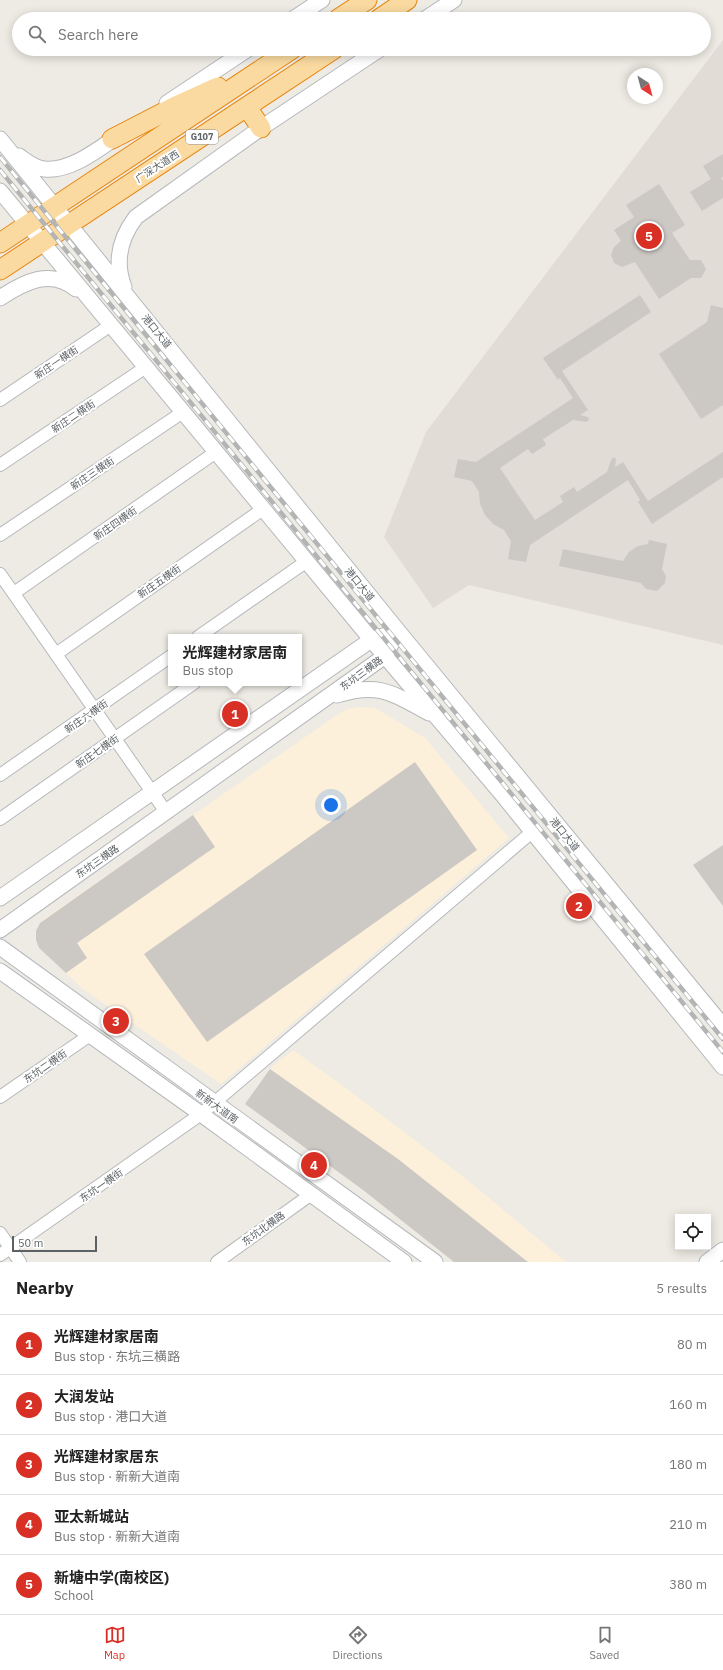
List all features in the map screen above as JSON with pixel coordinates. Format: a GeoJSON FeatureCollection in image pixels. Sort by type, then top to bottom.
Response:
{"type":"FeatureCollection","features":[{"type":"Feature","properties":{"kind":"highway"},"geometry":{"type":"LineString","coordinates":[[349,12],[367,0]]}},
{"type":"Feature","properties":{"kind":"highway"},"geometry":{"type":"LineString","coordinates":[[389,12],[407,0]]}},
{"type":"Feature","properties":{"kind":"highway","name":"G107"},"geometry":{"type":"LineString","coordinates":[[0,243],[281,56]]}},
{"type":"Feature","properties":{"kind":"highway","name":"广深大道西"},"geometry":{"type":"LineString","coordinates":[[0,270],[324,56]]}},
{"type":"Feature","properties":{"kind":"highway"},"geometry":{"type":"LineString","coordinates":[[112,139],[174,107],[270,63]]}},
{"type":"Feature","properties":{"kind":"highway"},"geometry":{"type":"LineString","coordinates":[[247,107],[261,128]]}},
{"type":"Feature","properties":{"kind":"street"},"geometry":{"type":"LineString","coordinates":[[304,12],[322,0]]}},
{"type":"Feature","properties":{"kind":"street"},"geometry":{"type":"LineString","coordinates":[[436,12],[454,0]]}},
{"type":"Feature","properties":{"kind":"street"},"geometry":{"type":"LineString","coordinates":[[5,145],[32,165],[42,169],[56,169],[68,166],[112,139],[237,56]]}},
{"type":"Feature","properties":{"kind":"street"},"geometry":{"type":"LineString","coordinates":[[127,294],[120,275],[118,262],[121,245],[126,230],[136,217],[261,128],[369,56]]}},
{"type":"Feature","properties":{"kind":"street","name":"港口大道"},"geometry":{"type":"LineString","coordinates":[[5,145],[398,631],[723,1026]]}},
{"type":"Feature","properties":{"kind":"street"},"geometry":{"type":"LineString","coordinates":[[0,191],[371,640],[438,718],[723,1067]]}},
{"type":"Feature","properties":{"kind":"street"},"geometry":{"type":"LineString","coordinates":[[0,298],[26,282],[37,278],[52,278],[64,280],[90,299]]}},
{"type":"Feature","properties":{"kind":"street","name":"新庄一横街"},"geometry":{"type":"LineString","coordinates":[[0,400],[111,325]]}},
{"type":"Feature","properties":{"kind":"street","name":"新庄二横街"},"geometry":{"type":"LineString","coordinates":[[0,465],[146,367]]}},
{"type":"Feature","properties":{"kind":"street","name":"新庄三横街"},"geometry":{"type":"LineString","coordinates":[[0,535],[183,412]]}},
{"type":"Feature","properties":{"kind":"street","name":"新庄四横街"},"geometry":{"type":"LineString","coordinates":[[14,593],[216,452]]}},
{"type":"Feature","properties":{"kind":"street","name":"新庄五横街"},"geometry":{"type":"LineString","coordinates":[[56,654],[263,509]]}},
{"type":"Feature","properties":{"kind":"street"},"geometry":{"type":"LineString","coordinates":[[202,634],[307,561]]}},
{"type":"Feature","properties":{"kind":"street"},"geometry":{"type":"LineString","coordinates":[[0,574],[166,812]]}},
{"type":"Feature","properties":{"kind":"street","name":"东坑三横路"},"geometry":{"type":"LineString","coordinates":[[0,898],[371,640],[398,631]]}},
{"type":"Feature","properties":{"kind":"street","name":"东坑三横路"},"geometry":{"type":"LineString","coordinates":[[0,930],[385,656],[398,631]]}},
{"type":"Feature","properties":{"kind":"street","name":"新庄六横街"},"geometry":{"type":"LineString","coordinates":[[0,775],[168,658]]}},
{"type":"Feature","properties":{"kind":"street","name":"新庄七横街"},"geometry":{"type":"LineString","coordinates":[[0,819],[190,686]]}},
{"type":"Feature","properties":{"kind":"street"},"geometry":{"type":"LineString","coordinates":[[326,698],[354,690],[371,688],[398,696],[438,718]]}},
{"type":"Feature","properties":{"kind":"street","name":"东坑一横街"},"geometry":{"type":"LineString","coordinates":[[0,1255],[201,1114],[532,832]]}},
{"type":"Feature","properties":{"kind":"street","name":"新新大道南"},"geometry":{"type":"LineString","coordinates":[[0,947],[435,1262]]}},
{"type":"Feature","properties":{"kind":"street","name":"新新大道南"},"geometry":{"type":"LineString","coordinates":[[0,971],[201,1114],[310,1195],[404,1262]]}},
{"type":"Feature","properties":{"kind":"street","name":"东坑二横街"},"geometry":{"type":"LineString","coordinates":[[0,1098],[90,1035]]}},
{"type":"Feature","properties":{"kind":"street","name":"东坑北横路"},"geometry":{"type":"LineString","coordinates":[[217,1262],[310,1195]]}},
{"type":"Feature","properties":{"kind":"street"},"geometry":{"type":"LineString","coordinates":[[0,1233],[20,1262]]}},
{"type":"Feature","properties":{"kind":"street"},"geometry":{"type":"LineString","coordinates":[[707,1262],[723,1250]]}},
{"type":"Feature","properties":{"kind":"shaded area"},"geometry":{"type":"Polygon","coordinates":[[[723,40],[723,645],[469,585],[433,608],[384,537],[426,432],[723,40]]]}},
{"type":"Feature","properties":{"kind":"shaded area"},"geometry":{"type":"Polygon","coordinates":[[[360,707],[375,708],[425,738],[509,838],[221,1084],[83,989],[39,948],[36,940],[36,931],[40,923],[47,917],[334,717],[347,709],[360,707]]]}},
{"type":"Feature","properties":{"kind":"shaded area"},"geometry":{"type":"Polygon","coordinates":[[[293,1050],[465,1178],[566,1262],[454,1262],[363,1190],[245,1104],[272,1067],[293,1050]]]}},
{"type":"Feature","properties":{"kind":"building"},"geometry":{"type":"Polygon","coordinates":[[[723,154],[723,177],[721,178],[723,181],[723,198],[702,211],[690,192],[711,179],[703,166],[723,154]]]}},
{"type":"Feature","properties":{"kind":"building"},"geometry":{"type":"Polygon","coordinates":[[[659,184],[685,225],[672,233],[690,260],[701,260],[706,269],[701,278],[691,278],[659,299],[635,262],[622,267],[614,263],[611,255],[614,247],[621,241],[614,230],[634,217],[626,205],[659,184]]]}},
{"type":"Feature","properties":{"kind":"building"},"geometry":{"type":"Polygon","coordinates":[[[640,295],[651,312],[562,371],[588,410],[580,415],[588,417],[589,420],[586,422],[573,420],[543,439],[546,445],[532,454],[528,449],[500,468],[535,520],[563,502],[560,496],[574,487],[577,492],[607,472],[611,460],[614,457],[616,459],[615,467],[623,462],[648,501],[723,452],[723,477],[652,524],[638,502],[640,500],[628,480],[530,545],[526,562],[508,559],[511,541],[504,530],[493,524],[485,515],[480,504],[479,492],[472,481],[454,477],[458,459],[476,462],[573,398],[560,378],[558,380],[543,358],[640,295]]]}},
{"type":"Feature","properties":{"kind":"building"},"geometry":{"type":"Polygon","coordinates":[[[711,305],[723,308],[723,405],[701,419],[659,354],[707,322],[711,305]]]}},
{"type":"Feature","properties":{"kind":"building"},"geometry":{"type":"Polygon","coordinates":[[[649,540],[667,544],[662,569],[666,576],[665,583],[657,591],[646,589],[641,583],[559,566],[563,549],[623,561],[629,552],[638,546],[648,544],[649,540]]]}},
{"type":"Feature","properties":{"kind":"building"},"geometry":{"type":"Polygon","coordinates":[[[415,762],[477,850],[207,1042],[144,954],[415,762]]]}},
{"type":"Feature","properties":{"kind":"building"},"geometry":{"type":"Polygon","coordinates":[[[193,815],[215,847],[77,943],[87,958],[66,973],[39,948],[36,940],[36,931],[40,923],[193,815]]]}},
{"type":"Feature","properties":{"kind":"building"},"geometry":{"type":"Polygon","coordinates":[[[723,845],[723,906],[693,865],[723,845]]]}},
{"type":"Feature","properties":{"kind":"building"},"geometry":{"type":"Polygon","coordinates":[[[270,1069],[398,1159],[528,1262],[454,1262],[363,1190],[245,1104],[270,1069]]]}},
{"type":"Feature","properties":{"kind":"railway"},"geometry":{"type":"LineString","coordinates":[[0,157],[723,1039]]}},
{"type":"Feature","properties":{"kind":"railway"},"geometry":{"type":"LineString","coordinates":[[0,170],[723,1052]]}},
{"type":"Feature","properties":{"kind":"place","name":"新塘中学(南校区)"},"geometry":{"type":"Point","coordinates":[649,236]}},
{"type":"Feature","properties":{"kind":"place","name":"光辉建材家居南"},"geometry":{"type":"Point","coordinates":[235,714]}},
{"type":"Feature","properties":{"kind":"place","name":"大润发站"},"geometry":{"type":"Point","coordinates":[579,906]}},
{"type":"Feature","properties":{"kind":"place","name":"光辉建材家居东"},"geometry":{"type":"Point","coordinates":[116,1021]}},
{"type":"Feature","properties":{"kind":"place","name":"亚太新城站"},"geometry":{"type":"Point","coordinates":[314,1165]}}]}
